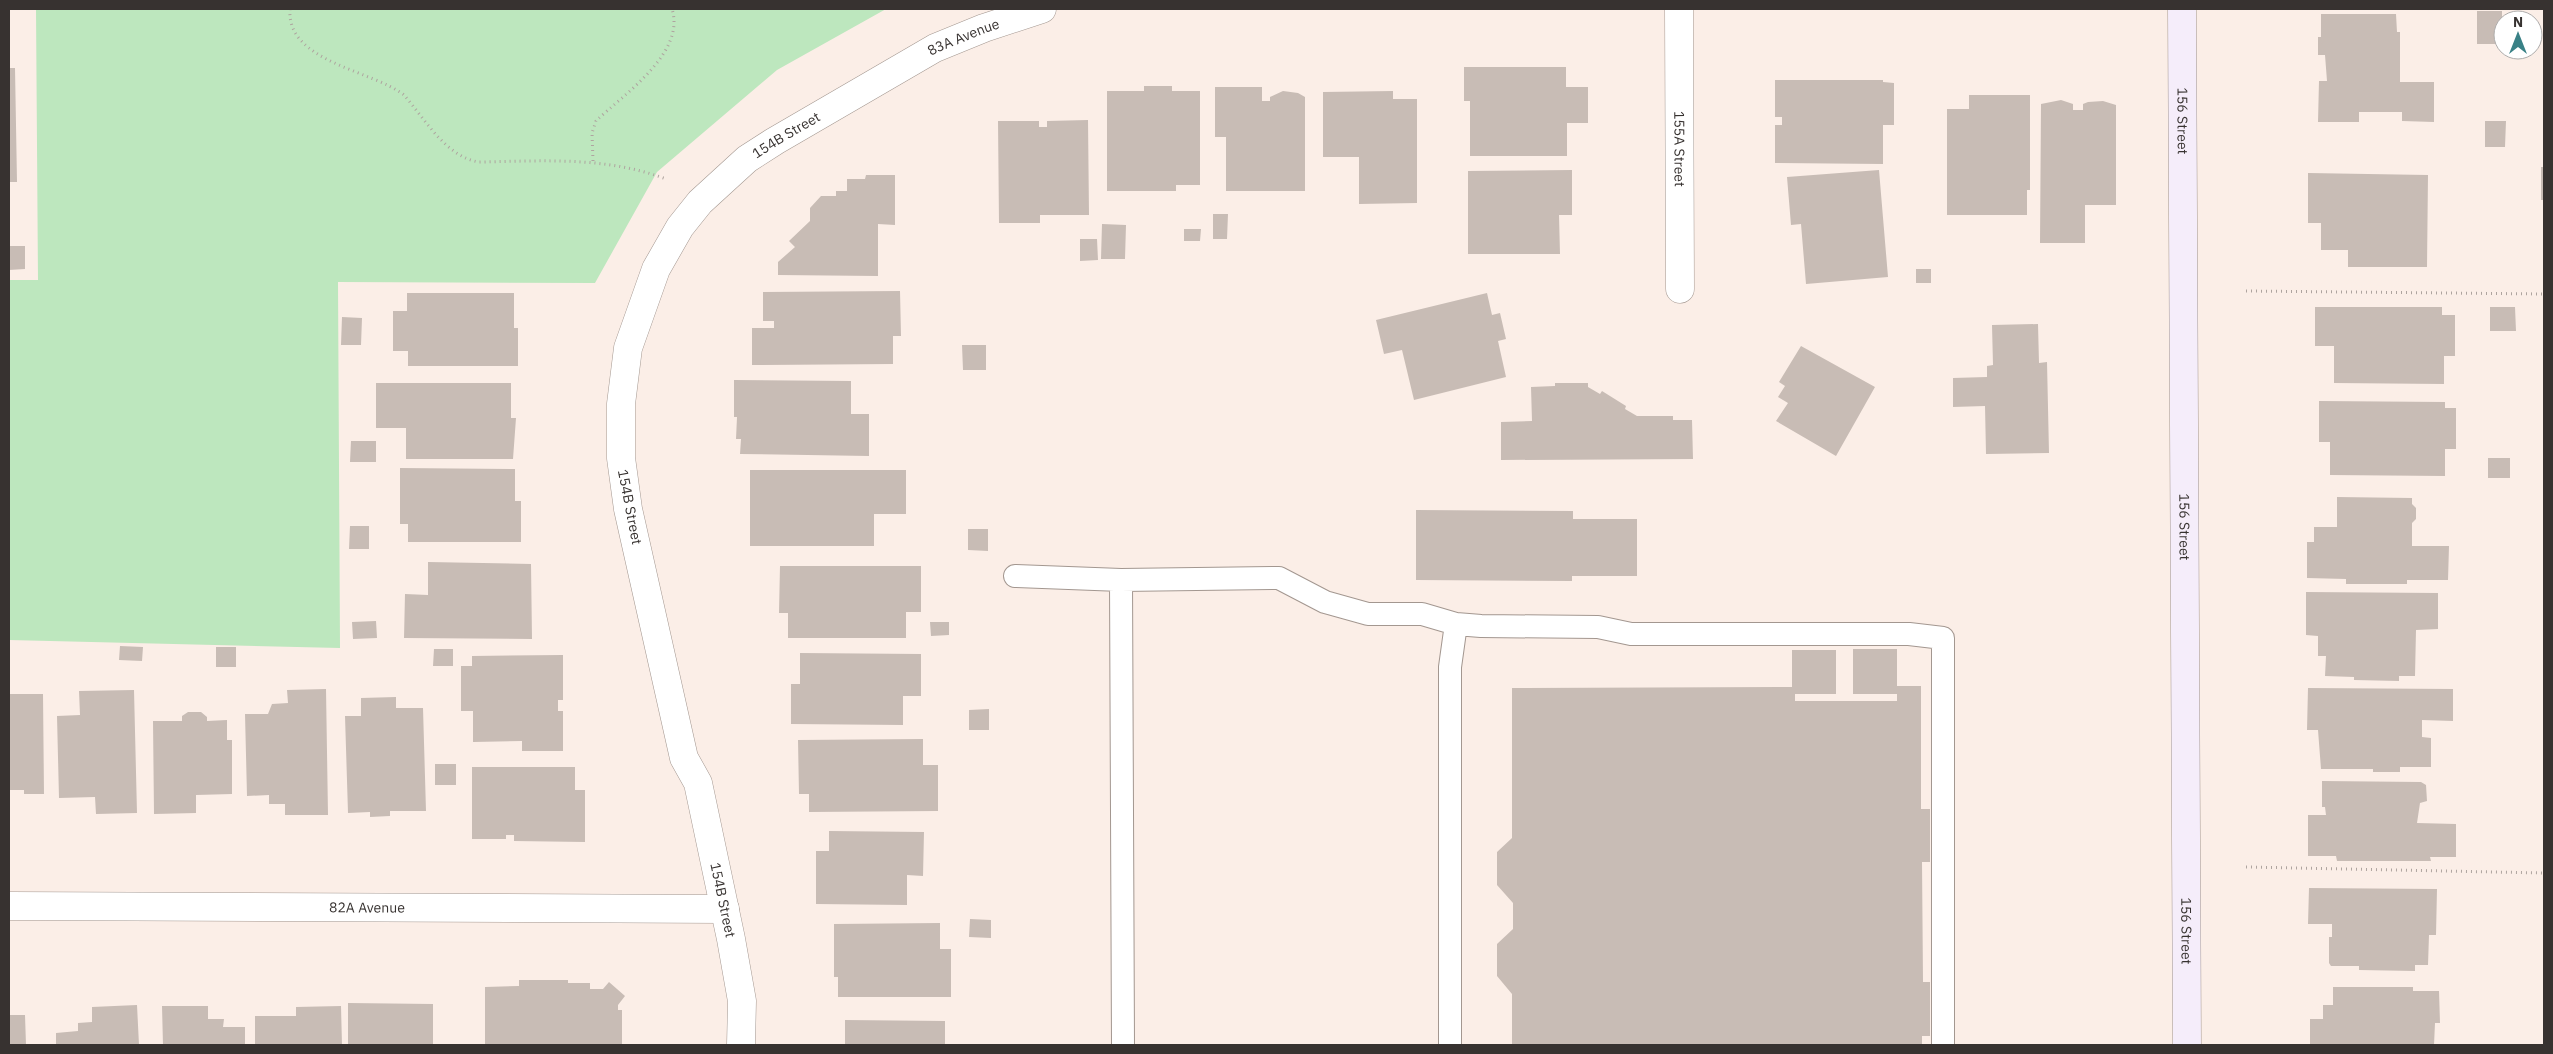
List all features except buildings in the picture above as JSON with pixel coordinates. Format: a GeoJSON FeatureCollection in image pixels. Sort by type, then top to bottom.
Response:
{"type":"FeatureCollection","features":[{"type":"Feature","properties":{"kind":"street","name":"83A Avenue"},"geometry":{"type":"LineString","coordinates":[[888,76],[935,48],[984,28],[1042,9]]}},
{"type":"Feature","properties":{"kind":"street","name":"155A Street"},"geometry":{"type":"LineString","coordinates":[[1678,9],[1680,289]]}},
{"type":"Feature","properties":{"kind":"street","name":"156 Street"},"geometry":{"type":"LineString","coordinates":[[2182,9],[2187,1045]]}},
{"type":"Feature","properties":{"kind":"street","name":"154B Street"},"geometry":{"type":"LineString","coordinates":[[741,1045],[742,1001],[725,909],[698,784],[684,758],[625,492],[620,432],[623,376],[628,348],[658,267],[680,227],[700,202],[754,155],[888,76]]}},
{"type":"Feature","properties":{"kind":"street","name":"82A Avenue"},"geometry":{"type":"LineString","coordinates":[[9,906],[725,909]]}},
{"type":"Feature","properties":{"kind":"lane"},"geometry":{"type":"LineString","coordinates":[[1015,576],[1121,580],[1279,578],[1325,602],[1368,614],[1422,614],[1456,624],[1481,626],[1598,627],[1631,634],[1909,634],[1943,638],[1943,1045]]}},
{"type":"Feature","properties":{"kind":"lane"},"geometry":{"type":"LineString","coordinates":[[1121,580],[1123,1045]]}},
{"type":"Feature","properties":{"kind":"lane"},"geometry":{"type":"LineString","coordinates":[[1450,1045],[1450,667],[1456,624]]}},
{"type":"Feature","properties":{"kind":"path"},"geometry":{"type":"LineString","coordinates":[[290,9],[292,25],[306,46],[334,63],[395,87],[458,156],[479,162],[593,161],[633,169],[666,179]]}},
{"type":"Feature","properties":{"kind":"path"},"geometry":{"type":"LineString","coordinates":[[593,161],[592,133],[596,121],[660,61],[674,31],[675,20],[672,9]]}},
{"type":"Feature","properties":{"kind":"path"},"geometry":{"type":"LineString","coordinates":[[2246,290],[2544,294]]}},
{"type":"Feature","properties":{"kind":"path"},"geometry":{"type":"LineString","coordinates":[[2246,867],[2544,874]]}},
{"type":"Feature","properties":{"kind":"green space"},"geometry":{"type":"Polygon","coordinates":[[[36,9],[886,9],[777,70],[657,172],[595,283],[338,282],[340,648],[9,640],[9,280],[38,280],[36,9]]]}}]}
